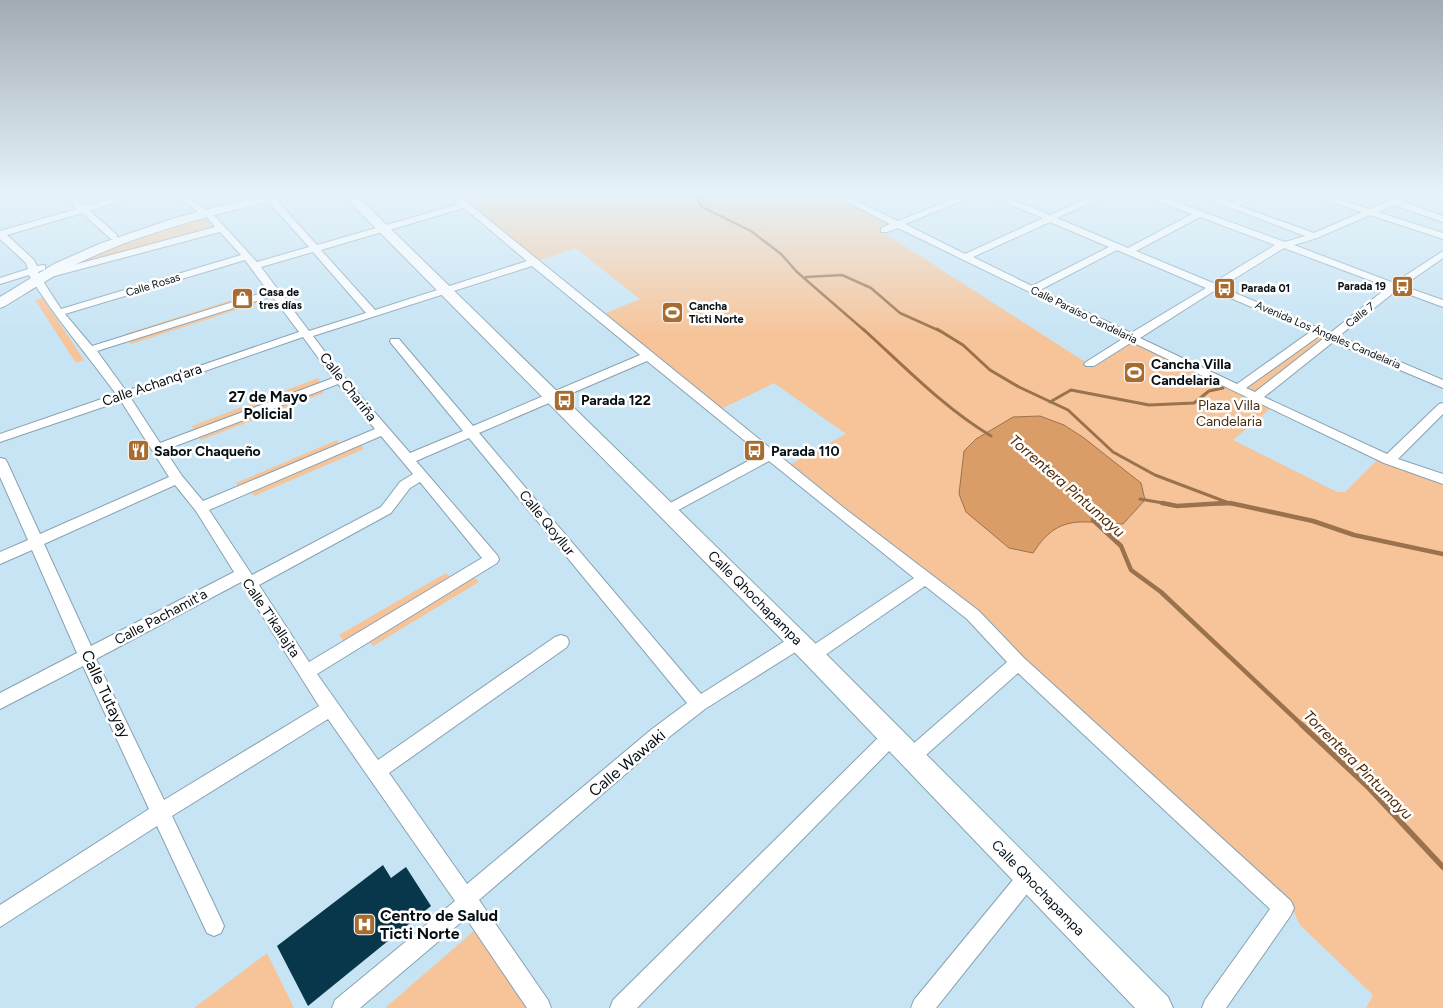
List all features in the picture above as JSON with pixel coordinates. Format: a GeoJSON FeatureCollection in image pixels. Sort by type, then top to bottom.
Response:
{"type":"FeatureCollection","features":[{"type":"Feature","properties":{"kind":"street","name":"Calle T'ikallajta"},"geometry":{"type":"LineString","coordinates":[[8,241],[40,273],[58,313],[90,350],[123,395],[177,479],[201,508],[245,579],[330,708],[377,771],[540,1008]]}},
{"type":"Feature","properties":{"kind":"street"},"geometry":{"type":"LineString","coordinates":[[0,296],[72,254],[104,241]]}},
{"type":"Feature","properties":{"kind":"street"},"geometry":{"type":"LineString","coordinates":[[0,303],[40,273],[122,241]]}},
{"type":"Feature","properties":{"kind":"street"},"geometry":{"type":"LineString","coordinates":[[0,281],[171,241]]}},
{"type":"Feature","properties":{"kind":"street","name":"Calle Chariña"},"geometry":{"type":"LineString","coordinates":[[232,241],[255,266],[340,379],[492,558],[307,672]]}},
{"type":"Feature","properties":{"kind":"street"},"geometry":{"type":"LineString","coordinates":[[309,241],[373,314]]}},
{"type":"Feature","properties":{"kind":"street"},"geometry":{"type":"LineString","coordinates":[[255,266],[340,241]]}},
{"type":"Feature","properties":{"kind":"street","name":"Calle Qhochapampa"},"geometry":{"type":"LineString","coordinates":[[396,241],[806,648],[1028,878],[1157,1008]]}},
{"type":"Feature","properties":{"kind":"street"},"geometry":{"type":"LineString","coordinates":[[509,241],[770,455],[973,615],[1018,663],[1284,908],[1213,1008]]}},
{"type":"Feature","properties":{"kind":"street","name":"Calle Paraíso Candelaria"},"geometry":{"type":"LineString","coordinates":[[933,241],[1255,398],[1389,460],[1443,479]]}},
{"type":"Feature","properties":{"kind":"street"},"geometry":{"type":"LineString","coordinates":[[966,257],[1002,241]]}},
{"type":"Feature","properties":{"kind":"street","name":"Avenida Los Ángeles Candelaria"},"geometry":{"type":"LineString","coordinates":[[1105,241],[1443,384]]}},
{"type":"Feature","properties":{"kind":"street"},"geometry":{"type":"LineString","coordinates":[[1129,251],[1148,241]]}},
{"type":"Feature","properties":{"kind":"street"},"geometry":{"type":"LineString","coordinates":[[1274,241],[1443,304]]}},
{"type":"Feature","properties":{"kind":"street"},"geometry":{"type":"LineString","coordinates":[[1090,364],[1278,247],[1300,241]]}},
{"type":"Feature","properties":{"kind":"street"},"geometry":{"type":"LineString","coordinates":[[1032,290],[1117,246]]}},
{"type":"Feature","properties":{"kind":"street","name":"Calle 7"},"geometry":{"type":"LineString","coordinates":[[1255,398],[1396,286],[1443,254]]}},
{"type":"Feature","properties":{"kind":"street","name":"Calle Rosas"},"geometry":{"type":"LineString","coordinates":[[58,313],[247,256]]}},
{"type":"Feature","properties":{"kind":"street","name":"Calle Achanq'ara"},"geometry":{"type":"LineString","coordinates":[[0,438],[306,334],[448,291],[534,262]]}},
{"type":"Feature","properties":{"kind":"street"},"geometry":{"type":"LineString","coordinates":[[90,350],[274,292]]}},
{"type":"Feature","properties":{"kind":"street"},"geometry":{"type":"LineString","coordinates":[[1237,389],[1318,331]]}},
{"type":"Feature","properties":{"kind":"street","name":"Calle Qoyllur"},"geometry":{"type":"LineString","coordinates":[[394,341],[699,704]]}},
{"type":"Feature","properties":{"kind":"street"},"geometry":{"type":"LineString","coordinates":[[408,459],[648,356]]}},
{"type":"Feature","properties":{"kind":"street"},"geometry":{"type":"LineString","coordinates":[[158,448],[340,379]]}},
{"type":"Feature","properties":{"kind":"street"},"geometry":{"type":"LineString","coordinates":[[1389,460],[1443,407]]}},
{"type":"Feature","properties":{"kind":"street"},"geometry":{"type":"LineString","coordinates":[[201,508],[382,430]]}},
{"type":"Feature","properties":{"kind":"street"},"geometry":{"type":"LineString","coordinates":[[666,511],[770,455]]}},
{"type":"Feature","properties":{"kind":"street","name":"Calle Tutayay"},"geometry":{"type":"LineString","coordinates":[[0,462],[87,656],[214,926]]}},
{"type":"Feature","properties":{"kind":"street","name":"Calle Pachamit'a"},"geometry":{"type":"LineString","coordinates":[[0,701],[87,656],[386,510],[405,485],[422,475]]}},
{"type":"Feature","properties":{"kind":"street"},"geometry":{"type":"LineString","coordinates":[[0,558],[177,479]]}},
{"type":"Feature","properties":{"kind":"street","name":"Calle Wawaki"},"geometry":{"type":"LineString","coordinates":[[343,1008],[658,736],[699,704],[806,648],[925,578]]}},
{"type":"Feature","properties":{"kind":"street"},"geometry":{"type":"LineString","coordinates":[[377,771],[561,642]]}},
{"type":"Feature","properties":{"kind":"street"},"geometry":{"type":"LineString","coordinates":[[911,757],[1018,663]]}},
{"type":"Feature","properties":{"kind":"street"},"geometry":{"type":"LineString","coordinates":[[0,917],[162,812],[330,708]]}},
{"type":"Feature","properties":{"kind":"street"},"geometry":{"type":"LineString","coordinates":[[621,1008],[892,736]]}},
{"type":"Feature","properties":{"kind":"street"},"geometry":{"type":"LineString","coordinates":[[922,1008],[1028,878]]}},
{"type":"Feature","properties":{"kind":"green space"},"geometry":{"type":"Polygon","coordinates":[[[129,241],[165,241],[67,268],[79,260],[129,241]]]}},
{"type":"Feature","properties":{"kind":"green space","name":"Plaza Villa Candelaria"},"geometry":{"type":"Polygon","coordinates":[[[514,241],[897,241],[1093,367],[1134,342],[1271,408],[1233,440],[1337,492],[1345,492],[1377,460],[1443,483],[1443,1008],[1366,1008],[1373,995],[1300,925],[1286,896],[922,571],[791,464],[846,434],[774,383],[721,409],[604,314],[640,299],[575,248],[538,261],[514,241]]]}},
{"type":"Feature","properties":{"kind":"green space"},"geometry":{"type":"Polygon","coordinates":[[[250,294],[252,296],[126,337],[125,334],[250,294]]]}},
{"type":"Feature","properties":{"kind":"green space"},"geometry":{"type":"Polygon","coordinates":[[[43,298],[84,360],[76,363],[35,300],[43,298]]]}},
{"type":"Feature","properties":{"kind":"green space"},"geometry":{"type":"Polygon","coordinates":[[[256,300],[258,303],[131,344],[129,341],[256,300]]]}},
{"type":"Feature","properties":{"kind":"green space"},"geometry":{"type":"Polygon","coordinates":[[[1319,334],[1326,337],[1255,392],[1247,390],[1245,387],[1319,334]]]}},
{"type":"Feature","properties":{"kind":"green space"},"geometry":{"type":"Polygon","coordinates":[[[318,378],[321,382],[194,430],[192,426],[318,378]]]}},
{"type":"Feature","properties":{"kind":"green space"},"geometry":{"type":"Polygon","coordinates":[[[321,389],[324,393],[201,440],[198,436],[321,389]]]}},
{"type":"Feature","properties":{"kind":"green space"},"geometry":{"type":"Polygon","coordinates":[[[337,440],[340,444],[239,487],[236,483],[337,440]]]}},
{"type":"Feature","properties":{"kind":"green space"},"geometry":{"type":"Polygon","coordinates":[[[361,445],[364,449],[254,496],[251,491],[361,445]]]}},
{"type":"Feature","properties":{"kind":"green space"},"geometry":{"type":"Polygon","coordinates":[[[446,573],[451,578],[344,641],[339,635],[446,573]]]}},
{"type":"Feature","properties":{"kind":"green space"},"geometry":{"type":"Polygon","coordinates":[[[474,577],[479,582],[373,646],[368,640],[474,577]]]}},
{"type":"Feature","properties":{"kind":"green space"},"geometry":{"type":"Polygon","coordinates":[[[474,931],[527,1008],[385,1008],[474,931]]]}},
{"type":"Feature","properties":{"kind":"green space"},"geometry":{"type":"Polygon","coordinates":[[[267,953],[294,1008],[194,1008],[267,953]]]}},
{"type":"Feature","properties":{"kind":"water"},"geometry":{"type":"Polygon","coordinates":[[[1040,416],[1064,425],[1084,438],[1141,483],[1145,500],[1123,524],[1083,522],[1062,526],[1052,531],[1033,553],[1009,548],[966,512],[959,494],[964,451],[976,439],[1013,417],[1040,416]]]}},
{"type":"Feature","properties":{"kind":"building","name":"Centro de Salud Ticti Norte"},"geometry":{"type":"Polygon","coordinates":[[[383,865],[391,878],[406,867],[431,906],[308,1006],[277,946],[383,865]]]}},
{"type":"Feature","properties":{"kind":"waterway","name":"Torrentera Pintumayu"},"geometry":{"type":"LineString","coordinates":[[764,241],[781,254],[797,272],[865,331]]}},
{"type":"Feature","properties":{"kind":"waterway"},"geometry":{"type":"LineString","coordinates":[[806,277],[842,275],[871,288],[900,313],[940,331]]}},
{"type":"Feature","properties":{"kind":"waterway","name":"Torrentera Pintumayu"},"geometry":{"type":"LineString","coordinates":[[863,329],[941,400],[991,436]]}},
{"type":"Feature","properties":{"kind":"waterway"},"geometry":{"type":"LineString","coordinates":[[937,329],[963,345],[990,370],[1019,387],[1050,402]]}},
{"type":"Feature","properties":{"kind":"waterway"},"geometry":{"type":"LineString","coordinates":[[1050,402],[1071,390],[1149,405],[1194,403],[1209,391],[1223,388]]}},
{"type":"Feature","properties":{"kind":"waterway"},"geometry":{"type":"LineString","coordinates":[[1050,402],[1068,410],[1113,452],[1155,475],[1229,503]]}},
{"type":"Feature","properties":{"kind":"waterway"},"geometry":{"type":"LineString","coordinates":[[1140,499],[1169,504]]}},
{"type":"Feature","properties":{"kind":"waterway"},"geometry":{"type":"LineString","coordinates":[[1162,503],[1177,506],[1209,504]]}},
{"type":"Feature","properties":{"kind":"waterway"},"geometry":{"type":"LineString","coordinates":[[1209,504],[1225,503]]}},
{"type":"Feature","properties":{"kind":"waterway"},"geometry":{"type":"LineString","coordinates":[[1230,503],[1235,504]]}},
{"type":"Feature","properties":{"kind":"waterway"},"geometry":{"type":"LineString","coordinates":[[1203,504],[1209,504]]}},
{"type":"Feature","properties":{"kind":"waterway"},"geometry":{"type":"LineString","coordinates":[[1209,504],[1235,504]]}},
{"type":"Feature","properties":{"kind":"waterway"},"geometry":{"type":"LineString","coordinates":[[1235,504],[1313,521],[1354,535],[1443,554]]}},
{"type":"Feature","properties":{"kind":"waterway","name":"Torrentera Pintumayu"},"geometry":{"type":"LineString","coordinates":[[1093,520],[1121,546],[1131,570],[1161,592],[1303,726]]}},
{"type":"Feature","properties":{"kind":"waterway","name":"Torrentera Pintumayu"},"geometry":{"type":"LineString","coordinates":[[1302,725],[1369,788],[1443,867]]}},
{"type":"Feature","properties":{"kind":"place","name":"Parada 19"},"geometry":{"type":"Point","coordinates":[1402,286]}},
{"type":"Feature","properties":{"kind":"place","name":"Parada 01"},"geometry":{"type":"Point","coordinates":[1225,288]}},
{"type":"Feature","properties":{"kind":"place","name":"Casa de tres días"},"geometry":{"type":"Point","coordinates":[243,298]}},
{"type":"Feature","properties":{"kind":"place","name":"Cancha Ticti Norte"},"geometry":{"type":"Point","coordinates":[673,312]}},
{"type":"Feature","properties":{"kind":"place","name":"Cancha Villa Candelaria"},"geometry":{"type":"Point","coordinates":[1135,372]}},
{"type":"Feature","properties":{"kind":"place","name":"Parada 122"},"geometry":{"type":"Point","coordinates":[565,400]}},
{"type":"Feature","properties":{"kind":"place","name":"Sabor Chaqueño"},"geometry":{"type":"Point","coordinates":[138,451]}},
{"type":"Feature","properties":{"kind":"place","name":"Parada 110"},"geometry":{"type":"Point","coordinates":[755,451]}},
{"type":"Feature","properties":{"kind":"place","name":"Centro de Salud Ticti Norte"},"geometry":{"type":"Point","coordinates":[364,924]}},
{"type":"Feature","properties":{"kind":"district","name":"27 de Mayo Policial"},"geometry":{"type":"Point","coordinates":[268,406]}}]}
